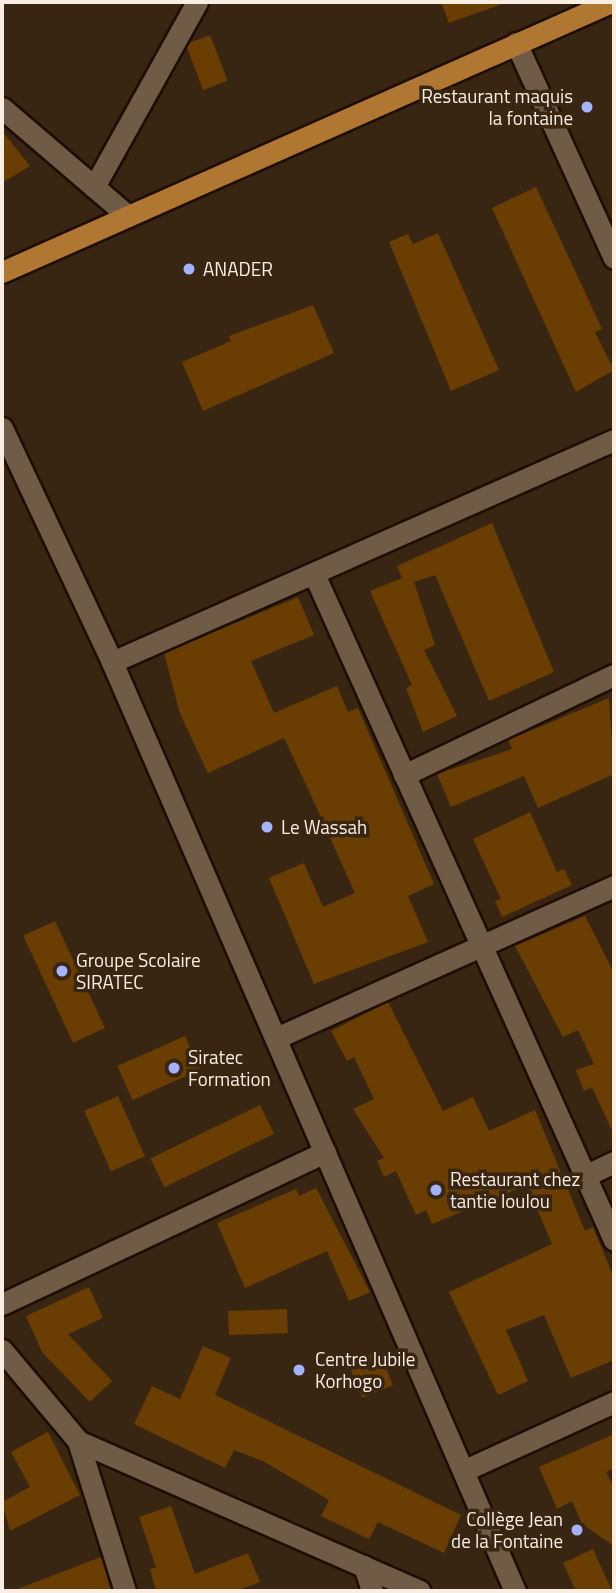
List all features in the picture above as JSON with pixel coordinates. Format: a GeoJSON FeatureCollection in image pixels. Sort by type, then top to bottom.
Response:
{"type":"FeatureCollection","features":[{"type":"Feature","properties":{"kind":"main road"},"geometry":{"type":"LineString","coordinates":[[2,272],[606,3]]}},
{"type":"Feature","properties":{"kind":"street"},"geometry":{"type":"LineString","coordinates":[[94,187],[197,2]]}},
{"type":"Feature","properties":{"kind":"street"},"geometry":{"type":"LineString","coordinates":[[516,43],[614,258]]}},
{"type":"Feature","properties":{"kind":"street"},"geometry":{"type":"LineString","coordinates":[[2,108],[128,216]]}},
{"type":"Feature","properties":{"kind":"street"},"geometry":{"type":"LineString","coordinates":[[2,428],[112,662],[465,1470],[515,1591]]}},
{"type":"Feature","properties":{"kind":"street"},"geometry":{"type":"LineString","coordinates":[[112,662],[614,440]]}},
{"type":"Feature","properties":{"kind":"street"},"geometry":{"type":"LineString","coordinates":[[314,574],[614,1240]]}},
{"type":"Feature","properties":{"kind":"street"},"geometry":{"type":"LineString","coordinates":[[404,775],[614,675]]}},
{"type":"Feature","properties":{"kind":"street"},"geometry":{"type":"LineString","coordinates":[[276,1038],[614,886]]}},
{"type":"Feature","properties":{"kind":"street"},"geometry":{"type":"LineString","coordinates":[[2,1304],[324,1152]]}},
{"type":"Feature","properties":{"kind":"street"},"geometry":{"type":"LineString","coordinates":[[585,1176],[614,1162]]}},
{"type":"Feature","properties":{"kind":"street"},"geometry":{"type":"LineString","coordinates":[[2,1350],[78,1441],[125,1591]]}},
{"type":"Feature","properties":{"kind":"street"},"geometry":{"type":"LineString","coordinates":[[465,1470],[614,1402]]}},
{"type":"Feature","properties":{"kind":"street"},"geometry":{"type":"LineString","coordinates":[[78,1441],[419,1591]]}},
{"type":"Feature","properties":{"kind":"street"},"geometry":{"type":"LineString","coordinates":[[364,1566],[372,1591]]}},
{"type":"Feature","properties":{"kind":"building"},"geometry":{"type":"Polygon","coordinates":[[[441,2],[502,2],[502,4],[449,23],[441,2]]]}},
{"type":"Feature","properties":{"kind":"building"},"geometry":{"type":"Polygon","coordinates":[[[210,35],[228,81],[203,90],[186,44],[210,35]]]}},
{"type":"Feature","properties":{"kind":"building"},"geometry":{"type":"Polygon","coordinates":[[[2,131],[30,166],[2,183],[2,131]]]}},
{"type":"Feature","properties":{"kind":"building"},"geometry":{"type":"Polygon","coordinates":[[[536,187],[602,329],[595,332],[614,370],[576,392],[492,208],[536,187]]]}},
{"type":"Feature","properties":{"kind":"building"},"geometry":{"type":"Polygon","coordinates":[[[438,233],[499,370],[451,391],[389,242],[408,234],[413,244],[438,233]]]}},
{"type":"Feature","properties":{"kind":"building"},"geometry":{"type":"Polygon","coordinates":[[[313,305],[334,353],[203,411],[182,362],[231,341],[229,336],[313,305]]]}},
{"type":"Feature","properties":{"kind":"building"},"geometry":{"type":"Polygon","coordinates":[[[492,523],[554,672],[489,701],[435,575],[414,582],[435,645],[424,650],[457,716],[423,732],[406,688],[412,685],[370,591],[402,578],[397,566],[492,523]]]}},
{"type":"Feature","properties":{"kind":"building"},"geometry":{"type":"Polygon","coordinates":[[[298,597],[314,635],[251,661],[274,713],[337,686],[348,712],[358,708],[434,884],[408,896],[428,942],[314,984],[269,878],[304,863],[323,907],[355,893],[309,791],[284,738],[208,773],[180,714],[164,653],[298,597]]]}},
{"type":"Feature","properties":{"kind":"building"},"geometry":{"type":"Polygon","coordinates":[[[609,698],[614,774],[538,808],[524,776],[451,807],[437,774],[512,749],[508,740],[609,698]]]}},
{"type":"Feature","properties":{"kind":"building"},"geometry":{"type":"Polygon","coordinates":[[[530,812],[557,872],[564,869],[572,885],[502,917],[495,901],[501,899],[473,839],[530,812]]]}},
{"type":"Feature","properties":{"kind":"building"},"geometry":{"type":"Polygon","coordinates":[[[585,916],[614,973],[614,1135],[592,1087],[584,1091],[576,1070],[594,1064],[578,1030],[563,1037],[515,946],[585,916]]]}},
{"type":"Feature","properties":{"kind":"building"},"geometry":{"type":"Polygon","coordinates":[[[55,921],[105,1028],[73,1043],[23,936],[55,921]]]}},
{"type":"Feature","properties":{"kind":"building"},"geometry":{"type":"Polygon","coordinates":[[[388,1002],[443,1111],[473,1097],[489,1131],[535,1110],[585,1231],[593,1227],[614,1278],[614,1360],[571,1378],[544,1315],[506,1330],[528,1381],[498,1395],[449,1292],[552,1244],[527,1185],[432,1224],[426,1210],[416,1215],[396,1171],[384,1177],[377,1161],[384,1158],[353,1109],[374,1099],[354,1057],[347,1061],[331,1031],[388,1002]]]}},
{"type":"Feature","properties":{"kind":"building"},"geometry":{"type":"Polygon","coordinates":[[[185,1036],[200,1070],[132,1100],[117,1066],[185,1036]]]}},
{"type":"Feature","properties":{"kind":"building"},"geometry":{"type":"Polygon","coordinates":[[[118,1096],[145,1156],[111,1171],[84,1111],[118,1096]]]}},
{"type":"Feature","properties":{"kind":"building"},"geometry":{"type":"Polygon","coordinates":[[[260,1105],[274,1134],[164,1187],[150,1158],[260,1105]]]}},
{"type":"Feature","properties":{"kind":"building"},"geometry":{"type":"Polygon","coordinates":[[[316,1188],[370,1292],[349,1301],[327,1251],[245,1288],[217,1223],[296,1189],[299,1196],[316,1188]]]}},
{"type":"Feature","properties":{"kind":"building"},"geometry":{"type":"Polygon","coordinates":[[[89,1287],[103,1318],[68,1334],[112,1381],[90,1402],[42,1352],[26,1316],[89,1287]]]}},
{"type":"Feature","properties":{"kind":"building"},"geometry":{"type":"Polygon","coordinates":[[[287,1309],[288,1333],[229,1335],[228,1311],[287,1309]]]}},
{"type":"Feature","properties":{"kind":"building"},"geometry":{"type":"Polygon","coordinates":[[[203,1346],[231,1358],[215,1395],[461,1515],[444,1553],[378,1522],[369,1539],[321,1516],[329,1500],[263,1461],[234,1450],[225,1468],[134,1424],[152,1386],[180,1399],[203,1346]]]}},
{"type":"Feature","properties":{"kind":"building"},"geometry":{"type":"Polygon","coordinates":[[[379,1351],[393,1385],[362,1398],[348,1363],[379,1351]]]}},
{"type":"Feature","properties":{"kind":"building"},"geometry":{"type":"Polygon","coordinates":[[[48,1432],[80,1495],[10,1531],[2,1502],[30,1487],[11,1452],[48,1432]]]}},
{"type":"Feature","properties":{"kind":"building"},"geometry":{"type":"Polygon","coordinates":[[[614,1434],[614,1468],[606,1472],[614,1488],[614,1546],[582,1524],[572,1501],[557,1509],[539,1467],[614,1434]]]}},
{"type":"Feature","properties":{"kind":"building"},"geometry":{"type":"Polygon","coordinates":[[[171,1506],[195,1574],[248,1553],[260,1582],[236,1591],[156,1591],[150,1569],[156,1567],[139,1517],[171,1506]]]}},
{"type":"Feature","properties":{"kind":"building"},"geometry":{"type":"Polygon","coordinates":[[[593,1549],[612,1591],[576,1591],[563,1563],[593,1549]]]}},
{"type":"Feature","properties":{"kind":"building"},"geometry":{"type":"Polygon","coordinates":[[[101,1557],[111,1591],[15,1591],[15,1590],[101,1557]]]}},
{"type":"Feature","properties":{"kind":"place","name":"Restaurant maquis la fontaine"},"geometry":{"type":"Point","coordinates":[587,107]}},
{"type":"Feature","properties":{"kind":"place","name":"ANADER"},"geometry":{"type":"Point","coordinates":[189,269]}},
{"type":"Feature","properties":{"kind":"place","name":"Le Wassah"},"geometry":{"type":"Point","coordinates":[267,827]}},
{"type":"Feature","properties":{"kind":"place","name":"Groupe Scolaire SIRATEC"},"geometry":{"type":"Point","coordinates":[62,971]}},
{"type":"Feature","properties":{"kind":"place","name":"Siratec Formation"},"geometry":{"type":"Point","coordinates":[174,1068]}},
{"type":"Feature","properties":{"kind":"place","name":"Restaurant chez tantie loulou"},"geometry":{"type":"Point","coordinates":[436,1190]}},
{"type":"Feature","properties":{"kind":"place","name":"Centre Jubile Korhogo"},"geometry":{"type":"Point","coordinates":[299,1370]}},
{"type":"Feature","properties":{"kind":"place","name":"Collège Jean de la Fontaine"},"geometry":{"type":"Point","coordinates":[577,1530]}}]}
